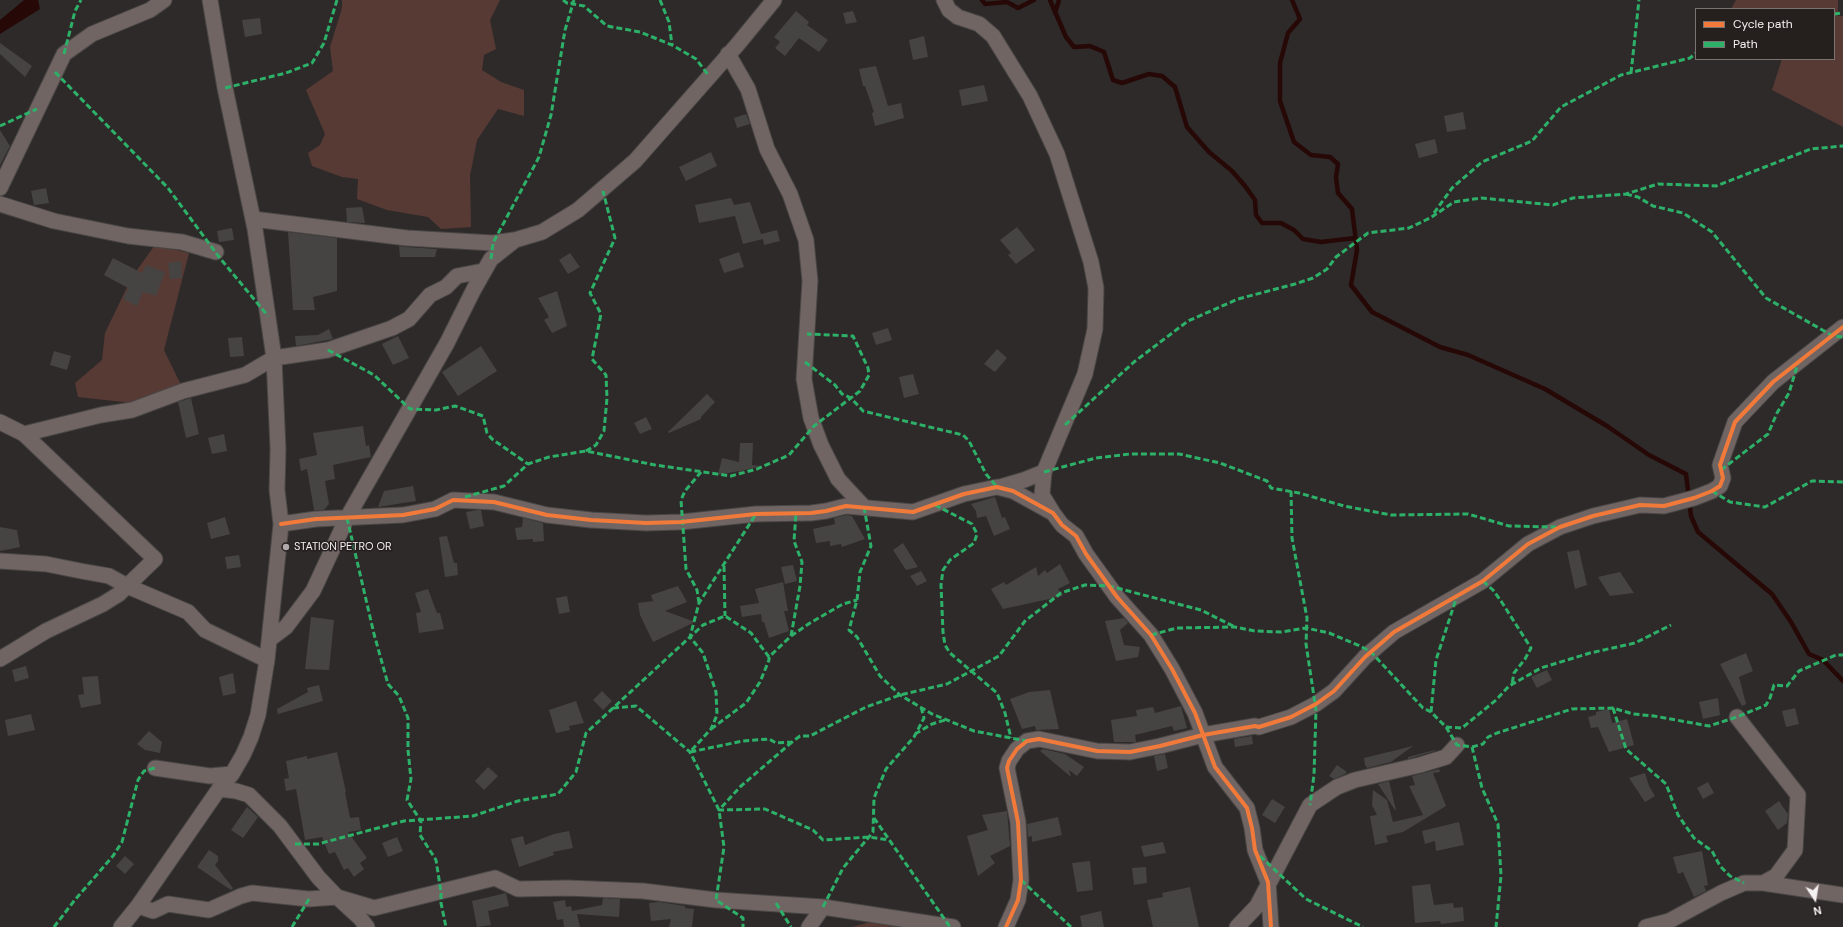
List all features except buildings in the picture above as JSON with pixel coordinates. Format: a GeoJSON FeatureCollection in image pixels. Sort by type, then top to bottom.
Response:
{"type":"FeatureCollection","features":[{"type":"Feature","properties":{"kind":"street"},"geometry":{"type":"LineString","coordinates":[[0,188],[64,54],[92,34],[150,10],[164,0]]}},
{"type":"Feature","properties":{"kind":"street"},"geometry":{"type":"LineString","coordinates":[[121,927],[138,906],[219,790],[232,774],[243,755],[256,723],[270,639],[280,524],[277,490],[278,449],[274,358],[253,219],[225,88],[210,0]]}},
{"type":"Feature","properties":{"kind":"street"},"geometry":{"type":"LineString","coordinates":[[253,219],[407,238],[493,243],[537,235],[578,210],[635,161],[774,0]]}},
{"type":"Feature","properties":{"kind":"street"},"geometry":{"type":"LineString","coordinates":[[944,0],[949,10],[958,17],[979,24],[992,36],[1030,96],[1057,154],[1091,262],[1096,288],[1095,329],[1087,366],[1065,425],[1044,472],[1042,495],[1053,514],[1062,525],[1076,536],[1086,554],[1117,597],[1151,635],[1172,669],[1195,713],[1216,767],[1247,808],[1255,850],[1268,882],[1271,927]]}},
{"type":"Feature","properties":{"kind":"street"},"geometry":{"type":"LineString","coordinates":[[728,54],[748,89],[767,149],[790,194],[806,240],[810,280],[804,379],[811,418],[821,445],[838,479],[864,507]]}},
{"type":"Feature","properties":{"kind":"street"},"geometry":{"type":"LineString","coordinates":[[0,204],[54,221],[128,236],[182,242],[216,252]]}},
{"type":"Feature","properties":{"kind":"street"},"geometry":{"type":"LineString","coordinates":[[270,639],[286,627],[312,591],[346,518],[447,343],[483,271],[491,259],[515,240]]}},
{"type":"Feature","properties":{"kind":"street"},"geometry":{"type":"LineString","coordinates":[[24,434],[132,410],[183,391],[245,375],[274,358],[328,350],[392,328],[409,319],[430,295],[446,287],[457,276],[483,271]]}},
{"type":"Feature","properties":{"kind":"street"},"geometry":{"type":"LineString","coordinates":[[1006,927],[1018,900],[1021,880],[1018,822],[1007,768],[1009,761],[1017,749],[1027,741],[1040,739],[1097,752],[1130,752],[1203,735],[1255,726],[1259,727],[1291,717],[1316,704],[1334,691],[1365,657],[1394,632],[1483,581],[1528,544],[1560,527],[1612,511],[1640,505],[1664,506],[1712,491],[1720,486],[1722,478],[1720,465],[1735,422],[1773,382],[1843,327]]}},
{"type":"Feature","properties":{"kind":"street"},"geometry":{"type":"LineString","coordinates":[[0,422],[24,434],[155,559],[119,594],[103,604],[46,630],[0,659]]}},
{"type":"Feature","properties":{"kind":"street"},"geometry":{"type":"LineString","coordinates":[[280,524],[316,519],[404,515],[435,509],[453,500],[494,502],[547,515],[592,520],[646,523],[682,522],[756,514],[811,513],[846,506],[913,512],[964,494],[997,488],[1044,472]]}},
{"type":"Feature","properties":{"kind":"street"},"geometry":{"type":"LineString","coordinates":[[997,488],[1018,493],[1053,514]]}},
{"type":"Feature","properties":{"kind":"street"},"geometry":{"type":"LineString","coordinates":[[0,561],[46,564],[109,576],[126,586],[188,612],[205,630],[267,660]]}},
{"type":"Feature","properties":{"kind":"street"},"geometry":{"type":"LineString","coordinates":[[1737,717],[1798,795],[1795,850],[1776,876],[1763,883]]}},
{"type":"Feature","properties":{"kind":"street"},"geometry":{"type":"LineString","coordinates":[[1237,927],[1256,906],[1310,805],[1337,787],[1355,780],[1420,765],[1446,757],[1457,745]]}},
{"type":"Feature","properties":{"kind":"street"},"geometry":{"type":"LineString","coordinates":[[155,768],[210,776],[232,774]]}},
{"type":"Feature","properties":{"kind":"street"},"geometry":{"type":"LineString","coordinates":[[219,790],[236,791],[249,795],[280,826],[318,877],[336,897],[360,918],[367,927]]}},
{"type":"Feature","properties":{"kind":"street"},"geometry":{"type":"LineString","coordinates":[[138,906],[153,911],[168,904],[209,910],[241,896],[252,893],[309,899],[336,897],[374,908],[496,878],[518,889],[643,891],[716,900],[823,907],[953,927]]}},
{"type":"Feature","properties":{"kind":"street"},"geometry":{"type":"LineString","coordinates":[[1646,927],[1669,921],[1721,893],[1744,883],[1763,883],[1843,895]]}},
{"type":"Feature","properties":{"kind":"street"},"geometry":{"type":"LineString","coordinates":[[809,927],[823,907]]}},
{"type":"Feature","properties":{"kind":"shaded area"},"geometry":{"type":"Polygon","coordinates":[[[24,0],[38,0],[40,9],[0,34],[0,20],[24,0]]]}},
{"type":"Feature","properties":{"kind":"shaded area"},"geometry":{"type":"Polygon","coordinates":[[[342,0],[500,0],[490,20],[496,49],[484,55],[482,70],[501,82],[524,90],[524,116],[498,109],[477,140],[470,176],[471,227],[441,229],[428,217],[387,210],[357,199],[358,179],[342,177],[312,166],[308,153],[320,145],[325,134],[306,90],[333,71],[330,47],[342,8],[342,0]]]}},
{"type":"Feature","properties":{"kind":"shaded area"},"geometry":{"type":"Polygon","coordinates":[[[1736,0],[1838,0],[1838,16],[1843,16],[1843,127],[1772,90],[1782,60],[1835,60],[1835,8],[1732,8],[1736,0]]]}},
{"type":"Feature","properties":{"kind":"shaded area"},"geometry":{"type":"Polygon","coordinates":[[[155,245],[189,253],[164,350],[181,385],[132,403],[78,397],[75,383],[102,360],[105,333],[132,277],[155,245]]]}},
{"type":"Feature","properties":{"kind":"shaded area"},"geometry":{"type":"Polygon","coordinates":[[[878,920],[926,927],[852,927],[878,920]]]}},
{"type":"Feature","properties":{"kind":"waterway"},"geometry":{"type":"LineString","coordinates":[[982,0],[985,4],[1007,2],[1018,8],[1034,0]]}},
{"type":"Feature","properties":{"kind":"waterway"},"geometry":{"type":"LineString","coordinates":[[1050,0],[1066,37],[1074,47],[1090,46],[1104,52],[1113,80],[1122,83],[1149,74],[1162,76],[1175,87],[1187,127],[1209,152],[1232,171],[1245,186],[1255,200],[1256,215],[1262,223],[1281,223],[1294,230],[1303,239],[1321,242],[1355,238]]}},
{"type":"Feature","properties":{"kind":"waterway"},"geometry":{"type":"LineString","coordinates":[[1055,13],[1059,0]]}},
{"type":"Feature","properties":{"kind":"waterway"},"geometry":{"type":"LineString","coordinates":[[1292,0],[1300,19],[1288,33],[1280,63],[1280,101],[1294,142],[1311,155],[1330,157],[1338,164],[1336,177],[1338,193],[1352,209],[1357,250],[1351,285],[1372,312],[1440,347],[1468,355],[1545,389],[1607,426],[1649,455],[1686,474],[1691,516],[1698,532],[1772,594],[1791,622],[1809,654],[1823,660],[1843,681]]}},
{"type":"Feature","properties":{"kind":"marked path"},"geometry":{"type":"LineString","coordinates":[[64,54],[75,11],[81,0]]}},
{"type":"Feature","properties":{"kind":"marked path"},"geometry":{"type":"LineString","coordinates":[[225,88],[286,73],[312,63],[324,43],[337,0]]}},
{"type":"Feature","properties":{"kind":"marked path"},"geometry":{"type":"LineString","coordinates":[[563,0],[567,3],[573,4]]}},
{"type":"Feature","properties":{"kind":"marked path"},"geometry":{"type":"LineString","coordinates":[[491,259],[493,243],[539,157],[551,115],[565,30],[574,0]]}},
{"type":"Feature","properties":{"kind":"marked path"},"geometry":{"type":"LineString","coordinates":[[660,0],[669,22],[672,45]]}},
{"type":"Feature","properties":{"kind":"marked path"},"geometry":{"type":"LineString","coordinates":[[1631,73],[1639,0]]}},
{"type":"Feature","properties":{"kind":"marked path"},"geometry":{"type":"LineString","coordinates":[[571,2],[573,4],[584,6],[607,26],[640,32],[672,45],[696,59],[709,76]]}},
{"type":"Feature","properties":{"kind":"marked path"},"geometry":{"type":"LineString","coordinates":[[1835,14],[1843,13]]}},
{"type":"Feature","properties":{"kind":"marked path"},"geometry":{"type":"LineString","coordinates":[[1434,213],[1452,188],[1482,162],[1532,141],[1561,107],[1621,75],[1690,58],[1695,54]]}},
{"type":"Feature","properties":{"kind":"marked path"},"geometry":{"type":"LineString","coordinates":[[55,72],[168,188],[219,257],[268,316]]}},
{"type":"Feature","properties":{"kind":"marked path"},"geometry":{"type":"LineString","coordinates":[[0,126],[37,109]]}},
{"type":"Feature","properties":{"kind":"marked path"},"geometry":{"type":"LineString","coordinates":[[1065,425],[1134,362],[1188,321],[1238,299],[1313,278],[1327,269],[1336,257],[1368,233],[1409,228],[1430,218],[1454,202],[1481,198],[1553,205],[1573,198],[1626,194],[1658,184],[1716,186],[1811,149],[1843,146]]}},
{"type":"Feature","properties":{"kind":"marked path"},"geometry":{"type":"LineString","coordinates":[[586,451],[596,445],[604,431],[607,398],[606,375],[592,359],[601,314],[590,293],[615,238],[603,191]]}},
{"type":"Feature","properties":{"kind":"marked path"},"geometry":{"type":"LineString","coordinates":[[1626,194],[1638,197],[1653,206],[1683,213],[1712,232],[1766,298],[1833,336],[1843,337]]}},
{"type":"Feature","properties":{"kind":"marked path"},"geometry":{"type":"LineString","coordinates":[[465,497],[504,486],[528,464],[549,457],[586,451],[655,465],[731,476],[757,469],[789,455],[814,426],[860,391],[869,375],[868,368],[853,336],[807,334]]}},
{"type":"Feature","properties":{"kind":"marked path"},"geometry":{"type":"LineString","coordinates":[[328,350],[374,375],[410,409],[436,410],[455,406],[483,416],[487,433],[492,439],[528,464]]}},
{"type":"Feature","properties":{"kind":"marked path"},"geometry":{"type":"LineString","coordinates":[[805,362],[835,385],[842,394],[851,398],[863,411],[963,435],[969,441],[986,474],[997,487]]}},
{"type":"Feature","properties":{"kind":"marked path"},"geometry":{"type":"LineString","coordinates":[[1721,470],[1768,434],[1777,413],[1789,393],[1798,363]]}},
{"type":"Feature","properties":{"kind":"marked path"},"geometry":{"type":"LineString","coordinates":[[1044,472],[1096,458],[1130,454],[1179,454],[1220,463],[1267,481],[1271,488],[1299,493],[1344,506],[1391,515],[1468,514],[1509,526],[1556,527]]}},
{"type":"Feature","properties":{"kind":"marked path"},"geometry":{"type":"LineString","coordinates":[[699,603],[697,590],[686,569],[681,500],[685,491],[701,472]]}},
{"type":"Feature","properties":{"kind":"marked path"},"geometry":{"type":"LineString","coordinates":[[1712,491],[1730,502],[1765,507],[1812,481],[1843,482]]}},
{"type":"Feature","properties":{"kind":"marked path"},"geometry":{"type":"LineString","coordinates":[[1291,491],[1292,538],[1307,618],[1306,644],[1316,710],[1314,775],[1310,805]]}},
{"type":"Feature","properties":{"kind":"marked path"},"geometry":{"type":"LineString","coordinates":[[935,505],[972,524],[977,534],[974,543],[950,560],[943,570],[941,585],[945,645],[950,653],[997,693],[1005,713],[1011,738]]}},
{"type":"Feature","properties":{"kind":"marked path"},"geometry":{"type":"LineString","coordinates":[[864,507],[871,546],[860,572],[857,600],[849,630],[857,637],[880,676],[900,695],[932,714],[974,731],[1027,741]]}},
{"type":"Feature","properties":{"kind":"marked path"},"geometry":{"type":"LineString","coordinates":[[791,636],[800,586],[802,562],[794,541],[796,513]]}},
{"type":"Feature","properties":{"kind":"marked path"},"geometry":{"type":"LineString","coordinates":[[295,844],[318,844],[404,821],[473,816],[518,801],[558,794],[576,772],[586,733],[690,637],[699,603],[756,514]]}},
{"type":"Feature","properties":{"kind":"marked path"},"geometry":{"type":"LineString","coordinates":[[347,518],[374,634],[388,684],[399,696],[408,718],[408,750],[411,779],[407,800],[421,821],[420,835],[436,860],[441,892],[441,903],[446,927]]}},
{"type":"Feature","properties":{"kind":"marked path"},"geometry":{"type":"LineString","coordinates":[[724,566],[725,616]]}},
{"type":"Feature","properties":{"kind":"marked path"},"geometry":{"type":"LineString","coordinates":[[1483,581],[1493,590],[1501,601],[1531,648],[1525,659],[1514,673],[1512,684]]}},
{"type":"Feature","properties":{"kind":"marked path"},"geometry":{"type":"LineString","coordinates":[[769,657],[751,633],[725,616],[703,625],[690,637],[703,653],[716,692],[717,715],[711,729],[690,752],[743,741],[769,739],[776,743],[792,742],[800,736],[810,736],[866,707],[900,695],[947,684],[999,656],[1025,621],[1061,593],[1085,585],[1109,586],[1201,610],[1235,627]]}},
{"type":"Feature","properties":{"kind":"marked path"},"geometry":{"type":"LineString","coordinates":[[1431,712],[1436,660],[1457,596]]}},
{"type":"Feature","properties":{"kind":"marked path"},"geometry":{"type":"LineString","coordinates":[[711,729],[746,703],[760,682],[769,657],[791,636],[843,604],[857,600]]}},
{"type":"Feature","properties":{"kind":"marked path"},"geometry":{"type":"LineString","coordinates":[[1446,727],[1462,728],[1496,700],[1509,686],[1541,668],[1590,653],[1635,643],[1671,625]]}},
{"type":"Feature","properties":{"kind":"marked path"},"geometry":{"type":"LineString","coordinates":[[1151,635],[1177,628],[1235,627],[1255,631],[1281,632],[1306,628],[1329,633],[1371,652],[1423,708],[1431,712],[1446,727],[1457,745],[1472,747],[1482,788],[1498,824],[1501,876],[1496,927]]}},
{"type":"Feature","properties":{"kind":"marked path"},"geometry":{"type":"LineString","coordinates":[[1472,747],[1483,744],[1488,737],[1497,733],[1572,709],[1613,708],[1633,714],[1654,716],[1709,726],[1737,717],[1766,705],[1774,685],[1787,686],[1799,671],[1836,655],[1843,655]]}},
{"type":"Feature","properties":{"kind":"marked path"},"geometry":{"type":"LineString","coordinates":[[613,708],[636,706],[690,752],[719,810],[724,847],[716,900],[743,918],[743,927]]}},
{"type":"Feature","properties":{"kind":"marked path"},"geometry":{"type":"LineString","coordinates":[[823,907],[843,868],[873,832],[874,798],[886,769],[914,737],[924,718],[921,707]]}},
{"type":"Feature","properties":{"kind":"marked path"},"geometry":{"type":"LineString","coordinates":[[1613,708],[1626,749],[1666,784],[1678,815],[1694,838],[1712,851],[1720,866],[1730,876],[1744,883]]}},
{"type":"Feature","properties":{"kind":"marked path"},"geometry":{"type":"LineString","coordinates":[[915,734],[932,724],[945,720]]}},
{"type":"Feature","properties":{"kind":"marked path"},"geometry":{"type":"LineString","coordinates":[[792,742],[740,787],[719,810],[765,809],[813,830],[823,840],[869,837],[889,840]]}},
{"type":"Feature","properties":{"kind":"marked path"},"geometry":{"type":"LineString","coordinates":[[54,927],[74,901],[113,856],[122,842],[138,780],[144,771],[155,768]]}},
{"type":"Feature","properties":{"kind":"marked path"},"geometry":{"type":"LineString","coordinates":[[874,818],[950,927]]}},
{"type":"Feature","properties":{"kind":"marked path"},"geometry":{"type":"LineString","coordinates":[[1260,856],[1306,899],[1363,927]]}},
{"type":"Feature","properties":{"kind":"marked path"},"geometry":{"type":"LineString","coordinates":[[1021,880],[1071,927]]}},
{"type":"Feature","properties":{"kind":"marked path"},"geometry":{"type":"LineString","coordinates":[[292,927],[309,899]]}},
{"type":"Feature","properties":{"kind":"marked path"},"geometry":{"type":"LineString","coordinates":[[776,903],[791,927]]}},
{"type":"Feature","properties":{"kind":"cycle path"},"geometry":{"type":"LineString","coordinates":[[1006,927],[1018,900],[1021,880],[1018,822],[1007,768],[1009,761],[1017,749],[1027,741],[1039,739],[1097,751],[1130,752],[1203,735],[1255,726],[1259,727],[1291,717],[1316,704],[1334,691],[1365,657],[1394,632],[1483,581],[1528,544],[1560,527],[1593,516],[1640,505],[1664,506],[1694,498],[1720,486],[1723,478],[1720,465],[1735,422],[1773,382],[1843,327]]}},
{"type":"Feature","properties":{"kind":"cycle path"},"geometry":{"type":"LineString","coordinates":[[281,524],[316,519],[403,515],[435,509],[453,500],[494,502],[547,515],[591,520],[646,523],[681,522],[756,514],[811,513],[846,506],[913,512],[964,494],[997,487],[1013,491],[1053,513],[1062,525],[1076,536],[1086,554],[1117,597],[1151,635],[1172,669],[1195,713],[1215,767],[1247,808],[1255,850],[1268,882],[1271,927]]}},
{"type":"Feature","properties":{"kind":"place","name":"STATION PETRO OR"},"geometry":{"type":"Point","coordinates":[286,547]}}]}
